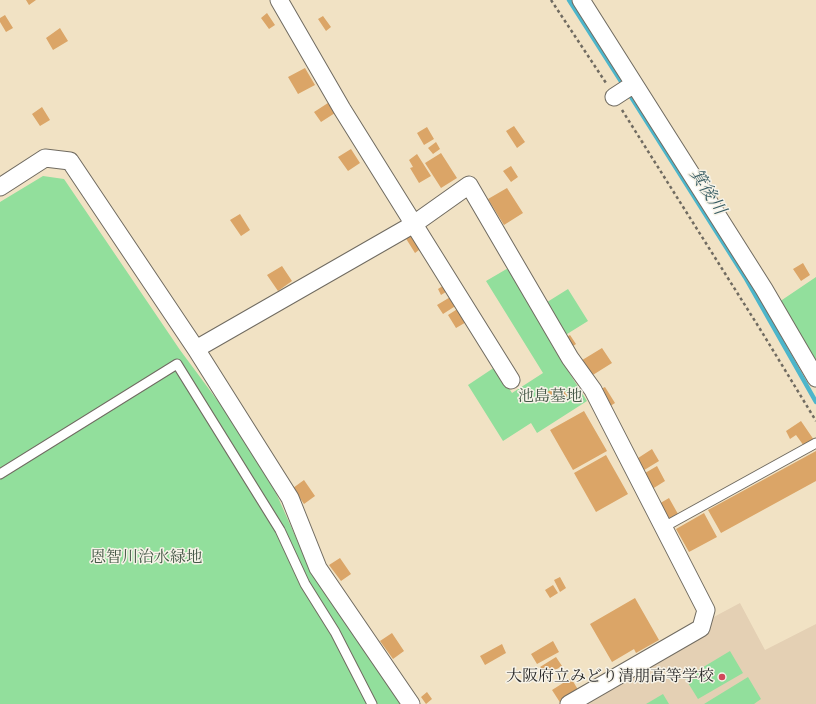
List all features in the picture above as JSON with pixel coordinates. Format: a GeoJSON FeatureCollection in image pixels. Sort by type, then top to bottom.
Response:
{"type":"FeatureCollection","features":[{"type":"Feature","properties":{"kind":"street"},"geometry":{"type":"LineString","coordinates":[[279,0],[342,109],[511,380]]}},
{"type":"Feature","properties":{"kind":"street"},"geometry":{"type":"LineString","coordinates":[[581,0],[764,288],[816,378]]}},
{"type":"Feature","properties":{"kind":"street"},"geometry":{"type":"LineString","coordinates":[[614,97],[634,84]]}},
{"type":"Feature","properties":{"kind":"street"},"geometry":{"type":"LineString","coordinates":[[0,187],[45,158],[70,161],[196,349],[290,498],[318,568],[411,704]]}},
{"type":"Feature","properties":{"kind":"street"},"geometry":{"type":"LineString","coordinates":[[196,349],[414,224],[469,186],[570,358],[593,390],[706,610],[701,628],[570,704]]}},
{"type":"Feature","properties":{"kind":"lane"},"geometry":{"type":"LineString","coordinates":[[0,474],[176,364],[280,530],[305,584],[335,632],[372,704]]}},
{"type":"Feature","properties":{"kind":"lane"},"geometry":{"type":"LineString","coordinates":[[664,527],[816,443]]}},
{"type":"Feature","properties":{"kind":"path"},"geometry":{"type":"LineString","coordinates":[[551,0],[756,322],[816,421]]}},
{"type":"Feature","properties":{"kind":"shaded area","name":"大阪府立みどり清朋高等学校"},"geometry":{"type":"Polygon","coordinates":[[[740,603],[765,650],[816,624],[816,704],[580,704],[710,619],[740,603]]]}},
{"type":"Feature","properties":{"kind":"green space","name":"恩智川治水緑地"},"geometry":{"type":"Polygon","coordinates":[[[43,176],[64,179],[180,350],[226,412],[276,493],[306,560],[404,704],[0,704],[0,202],[43,176]]]}},
{"type":"Feature","properties":{"kind":"green space","name":"池島墓地"},"geometry":{"type":"Polygon","coordinates":[[[510,267],[536,309],[568,289],[588,321],[551,344],[587,401],[537,433],[531,423],[503,441],[468,385],[495,367],[512,393],[543,373],[486,281],[510,267]]]}},
{"type":"Feature","properties":{"kind":"green space"},"geometry":{"type":"Polygon","coordinates":[[[816,277],[816,363],[779,302],[816,277]]]}},
{"type":"Feature","properties":{"kind":"green space"},"geometry":{"type":"Polygon","coordinates":[[[730,651],[743,673],[698,699],[685,678],[730,651]]]}},
{"type":"Feature","properties":{"kind":"green space"},"geometry":{"type":"Polygon","coordinates":[[[748,677],[761,699],[754,704],[704,704],[748,677]]]}},
{"type":"Feature","properties":{"kind":"green space"},"geometry":{"type":"Polygon","coordinates":[[[663,694],[669,704],[646,704],[663,694]]]}},
{"type":"Feature","properties":{"kind":"building"},"geometry":{"type":"Polygon","coordinates":[[[26,0],[36,0],[29,5],[26,0]]]}},
{"type":"Feature","properties":{"kind":"building"},"geometry":{"type":"Polygon","coordinates":[[[267,13],[275,25],[269,29],[261,18],[267,13]]]}},
{"type":"Feature","properties":{"kind":"building"},"geometry":{"type":"Polygon","coordinates":[[[5,15],[13,28],[6,32],[0,22],[0,18],[5,15]]]}},
{"type":"Feature","properties":{"kind":"building"},"geometry":{"type":"Polygon","coordinates":[[[323,16],[331,27],[326,31],[318,19],[323,16]]]}},
{"type":"Feature","properties":{"kind":"building"},"geometry":{"type":"Polygon","coordinates":[[[60,28],[68,41],[53,50],[46,38],[60,28]]]}},
{"type":"Feature","properties":{"kind":"building"},"geometry":{"type":"Polygon","coordinates":[[[305,68],[315,85],[298,94],[288,77],[305,68]]]}},
{"type":"Feature","properties":{"kind":"building"},"geometry":{"type":"Polygon","coordinates":[[[328,103],[335,113],[321,122],[314,112],[328,103]]]}},
{"type":"Feature","properties":{"kind":"building"},"geometry":{"type":"Polygon","coordinates":[[[42,107],[50,120],[40,126],[32,114],[42,107]]]}},
{"type":"Feature","properties":{"kind":"building"},"geometry":{"type":"Polygon","coordinates":[[[514,126],[525,142],[517,148],[506,131],[514,126]]]}},
{"type":"Feature","properties":{"kind":"building"},"geometry":{"type":"Polygon","coordinates":[[[427,127],[434,139],[424,145],[417,133],[427,127]]]}},
{"type":"Feature","properties":{"kind":"building"},"geometry":{"type":"Polygon","coordinates":[[[436,142],[440,149],[433,154],[428,148],[436,142]]]}},
{"type":"Feature","properties":{"kind":"building"},"geometry":{"type":"Polygon","coordinates":[[[351,149],[360,163],[348,171],[338,157],[351,149]]]}},
{"type":"Feature","properties":{"kind":"building"},"geometry":{"type":"Polygon","coordinates":[[[441,153],[457,178],[441,188],[425,163],[441,153]]]}},
{"type":"Feature","properties":{"kind":"building"},"geometry":{"type":"Polygon","coordinates":[[[417,154],[431,176],[419,183],[410,168],[413,167],[409,160],[417,154]]]}},
{"type":"Feature","properties":{"kind":"building"},"geometry":{"type":"Polygon","coordinates":[[[511,166],[518,177],[511,182],[503,171],[511,166]]]}},
{"type":"Feature","properties":{"kind":"building"},"geometry":{"type":"Polygon","coordinates":[[[507,188],[523,213],[504,225],[488,199],[507,188]]]}},
{"type":"Feature","properties":{"kind":"building"},"geometry":{"type":"Polygon","coordinates":[[[240,214],[250,230],[241,236],[230,220],[240,214]]]}},
{"type":"Feature","properties":{"kind":"building"},"geometry":{"type":"Polygon","coordinates":[[[413,232],[423,247],[415,253],[405,237],[413,232]]]}},
{"type":"Feature","properties":{"kind":"building"},"geometry":{"type":"Polygon","coordinates":[[[803,263],[810,275],[801,281],[793,269],[803,263]]]}},
{"type":"Feature","properties":{"kind":"building"},"geometry":{"type":"Polygon","coordinates":[[[282,266],[292,281],[278,291],[267,275],[282,266]]]}},
{"type":"Feature","properties":{"kind":"building"},"geometry":{"type":"Polygon","coordinates":[[[446,284],[449,290],[441,295],[438,289],[446,284]]]}},
{"type":"Feature","properties":{"kind":"building"},"geometry":{"type":"Polygon","coordinates":[[[452,296],[457,305],[443,314],[437,305],[452,296]]]}},
{"type":"Feature","properties":{"kind":"building"},"geometry":{"type":"Polygon","coordinates":[[[459,308],[468,321],[456,328],[448,315],[459,308]]]}},
{"type":"Feature","properties":{"kind":"building"},"geometry":{"type":"Polygon","coordinates":[[[570,335],[576,344],[569,349],[563,339],[570,335]]]}},
{"type":"Feature","properties":{"kind":"building"},"geometry":{"type":"Polygon","coordinates":[[[602,348],[612,363],[588,378],[579,362],[602,348]]]}},
{"type":"Feature","properties":{"kind":"building"},"geometry":{"type":"Polygon","coordinates":[[[605,387],[615,403],[607,408],[597,391],[605,387]]]}},
{"type":"Feature","properties":{"kind":"building"},"geometry":{"type":"Polygon","coordinates":[[[553,388],[556,393],[549,398],[546,393],[553,388]]]}},
{"type":"Feature","properties":{"kind":"building"},"geometry":{"type":"Polygon","coordinates":[[[564,390],[568,396],[561,400],[557,394],[564,390]]]}},
{"type":"Feature","properties":{"kind":"building"},"geometry":{"type":"Polygon","coordinates":[[[584,411],[607,451],[573,470],[550,430],[584,411]]]}},
{"type":"Feature","properties":{"kind":"building"},"geometry":{"type":"Polygon","coordinates":[[[801,421],[814,440],[804,446],[796,435],[790,439],[786,431],[801,421]]]}},
{"type":"Feature","properties":{"kind":"building"},"geometry":{"type":"Polygon","coordinates":[[[652,449],[659,461],[641,472],[635,460],[652,449]]]}},
{"type":"Feature","properties":{"kind":"building"},"geometry":{"type":"Polygon","coordinates":[[[816,451],[816,481],[721,533],[708,510],[816,451]]]}},
{"type":"Feature","properties":{"kind":"building"},"geometry":{"type":"Polygon","coordinates":[[[606,455],[628,494],[596,512],[574,473],[606,455]]]}},
{"type":"Feature","properties":{"kind":"building"},"geometry":{"type":"Polygon","coordinates":[[[657,466],[665,481],[649,491],[640,476],[657,466]]]}},
{"type":"Feature","properties":{"kind":"building"},"geometry":{"type":"Polygon","coordinates":[[[304,480],[315,496],[304,504],[293,488],[304,480]]]}},
{"type":"Feature","properties":{"kind":"building"},"geometry":{"type":"Polygon","coordinates":[[[669,498],[678,514],[667,521],[657,505],[669,498]]]}},
{"type":"Feature","properties":{"kind":"building"},"geometry":{"type":"Polygon","coordinates":[[[704,513],[717,537],[689,552],[676,529],[704,513]]]}},
{"type":"Feature","properties":{"kind":"building"},"geometry":{"type":"Polygon","coordinates":[[[340,558],[351,574],[341,581],[329,565],[340,558]]]}},
{"type":"Feature","properties":{"kind":"building"},"geometry":{"type":"Polygon","coordinates":[[[560,577],[566,588],[560,592],[554,580],[560,577]]]}},
{"type":"Feature","properties":{"kind":"building"},"geometry":{"type":"Polygon","coordinates":[[[553,585],[558,593],[550,598],[545,590],[553,585]]]}},
{"type":"Feature","properties":{"kind":"building"},"geometry":{"type":"Polygon","coordinates":[[[635,598],[659,640],[636,653],[634,649],[612,662],[590,624],[635,598]]]}},
{"type":"Feature","properties":{"kind":"building"},"geometry":{"type":"Polygon","coordinates":[[[392,633],[404,651],[393,659],[380,641],[392,633]]]}},
{"type":"Feature","properties":{"kind":"building"},"geometry":{"type":"Polygon","coordinates":[[[553,641],[559,652],[537,664],[531,654],[553,641]]]}},
{"type":"Feature","properties":{"kind":"building"},"geometry":{"type":"Polygon","coordinates":[[[502,644],[506,653],[485,665],[480,656],[502,644]]]}},
{"type":"Feature","properties":{"kind":"building"},"geometry":{"type":"Polygon","coordinates":[[[556,657],[562,666],[545,676],[540,667],[556,657]]]}},
{"type":"Feature","properties":{"kind":"building"},"geometry":{"type":"Polygon","coordinates":[[[571,678],[580,693],[561,704],[552,690],[571,678]]]}},
{"type":"Feature","properties":{"kind":"building"},"geometry":{"type":"Polygon","coordinates":[[[427,692],[432,699],[426,704],[421,697],[427,692]]]}},
{"type":"Feature","properties":{"kind":"waterway","name":"箕後川"},"geometry":{"type":"LineString","coordinates":[[569,0],[624,86]]}},
{"type":"Feature","properties":{"kind":"waterway","name":"箕後川"},"geometry":{"type":"LineString","coordinates":[[628,92],[745,277],[816,402]]}},
{"type":"Feature","properties":{"kind":"place","name":"大阪府立みどり清朋高等学校"},"geometry":{"type":"Point","coordinates":[722,677]}}]}
